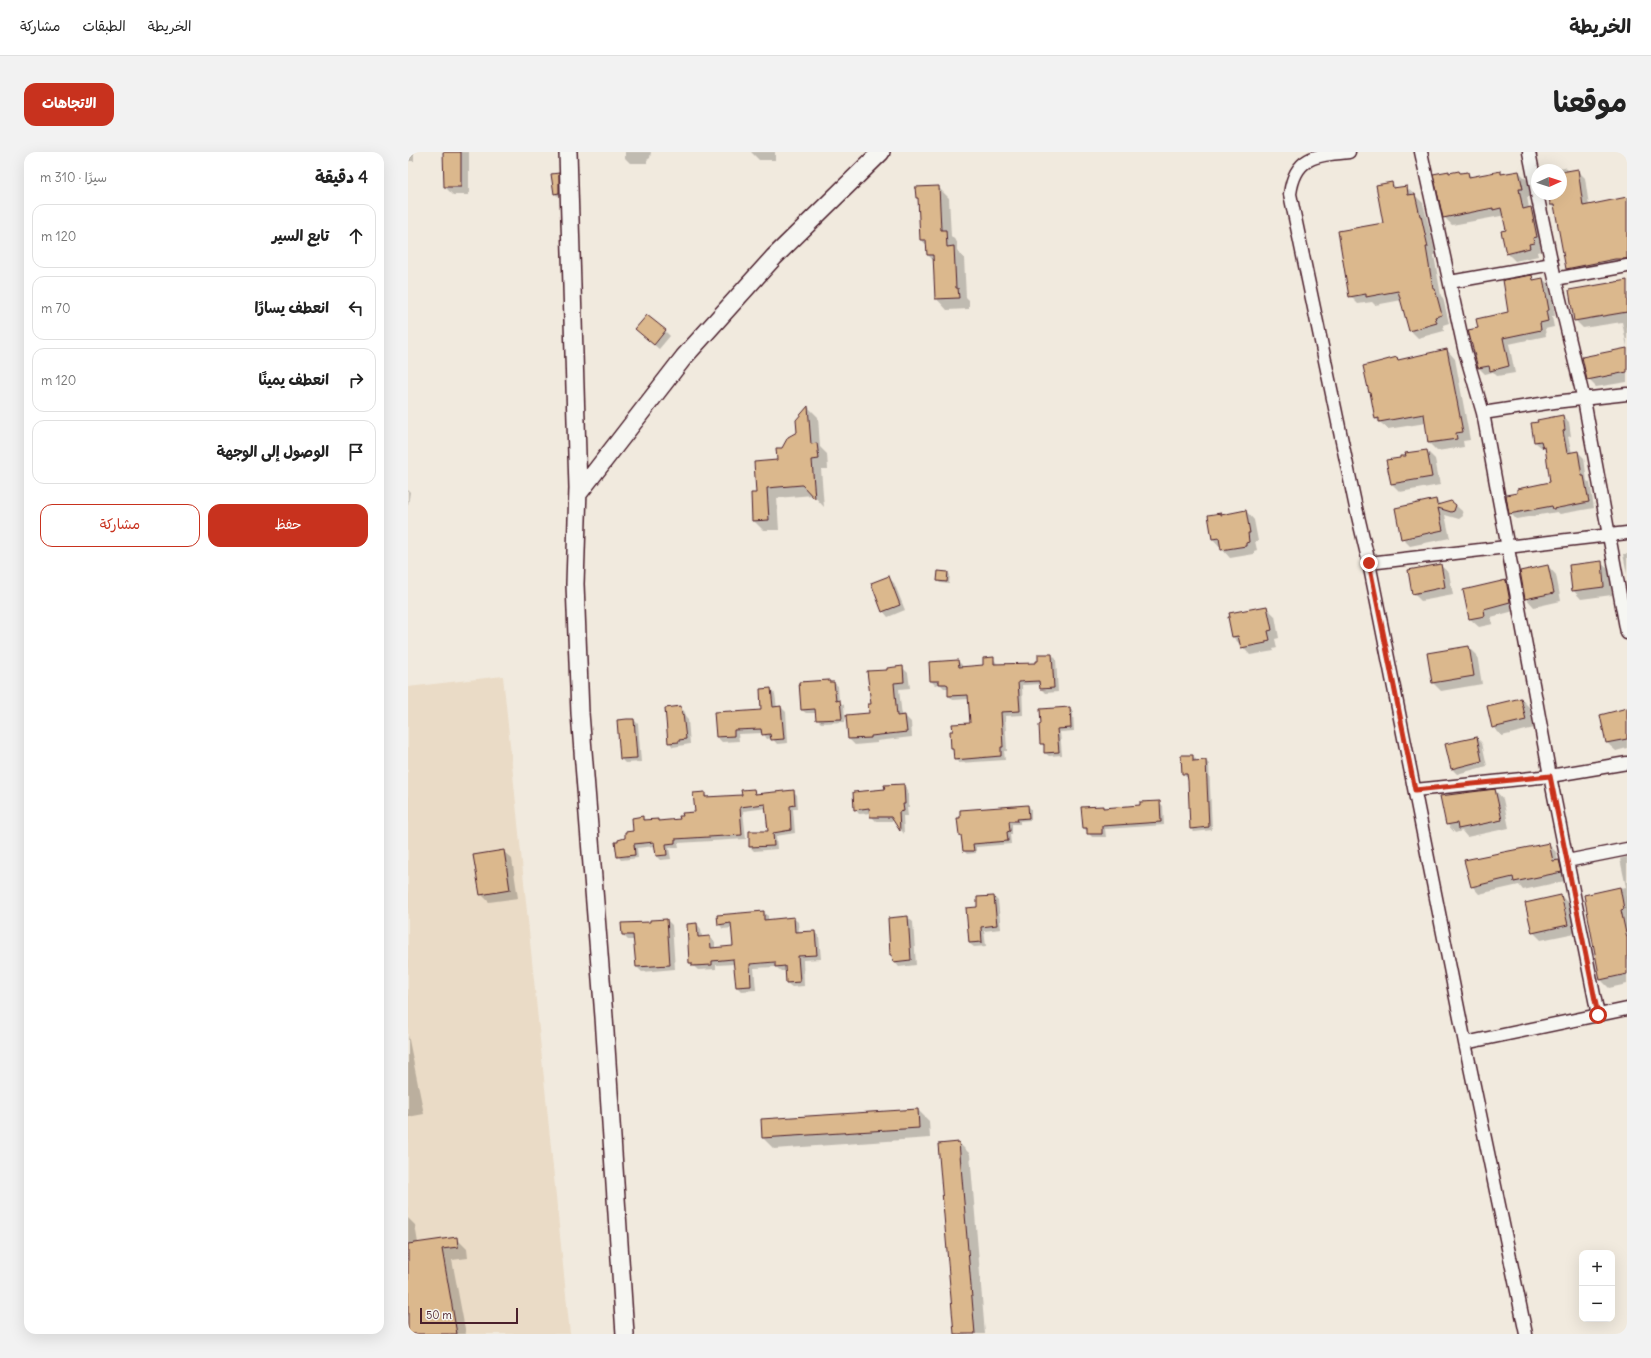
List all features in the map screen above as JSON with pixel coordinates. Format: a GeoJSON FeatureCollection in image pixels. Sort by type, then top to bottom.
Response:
{"type":"FeatureCollection","features":[{"type":"Feature","properties":{"kind":"street"},"geometry":{"type":"LineString","coordinates":[[568,152],[578,494],[575,584],[580,713],[604,1017],[625,1334]]}},
{"type":"Feature","properties":{"kind":"street"},"geometry":{"type":"LineString","coordinates":[[578,494],[684,357],[774,257],[881,152]]}},
{"type":"Feature","properties":{"kind":"street"},"geometry":{"type":"LineString","coordinates":[[1349,152],[1325,154],[1311,158],[1299,167],[1292,180],[1290,194],[1369,563],[1465,1043],[1526,1334]]}},
{"type":"Feature","properties":{"kind":"street"},"geometry":{"type":"LineString","coordinates":[[1421,152],[1464,348],[1484,413],[1507,547],[1550,776],[1598,1015]]}},
{"type":"Feature","properties":{"kind":"street"},"geometry":{"type":"LineString","coordinates":[[1529,152],[1531,164]]}},
{"type":"Feature","properties":{"kind":"street"},"geometry":{"type":"LineString","coordinates":[[1538,200],[1555,279],[1584,400],[1627,633]]}},
{"type":"Feature","properties":{"kind":"street"},"geometry":{"type":"LineString","coordinates":[[1450,282],[1552,264]]}},
{"type":"Feature","properties":{"kind":"street"},"geometry":{"type":"LineString","coordinates":[[1555,279],[1627,266]]}},
{"type":"Feature","properties":{"kind":"street"},"geometry":{"type":"LineString","coordinates":[[1484,413],[1554,402],[1584,400],[1627,394]]}},
{"type":"Feature","properties":{"kind":"street"},"geometry":{"type":"LineString","coordinates":[[1369,563],[1627,533]]}},
{"type":"Feature","properties":{"kind":"street"},"geometry":{"type":"LineString","coordinates":[[1415,790],[1550,776],[1627,763]]}},
{"type":"Feature","properties":{"kind":"street"},"geometry":{"type":"LineString","coordinates":[[1567,861],[1627,849]]}},
{"type":"Feature","properties":{"kind":"street"},"geometry":{"type":"LineString","coordinates":[[1465,1043],[1627,1009]]}},
{"type":"Feature","properties":{"kind":"shaded area"},"geometry":{"type":"Polygon","coordinates":[[[503,676],[570,1334],[408,1334],[408,687],[503,676]]]}},
{"type":"Feature","properties":{"kind":"building"},"geometry":{"type":"Polygon","coordinates":[[[443,152],[461,152],[461,187],[444,187],[443,152]]]}},
{"type":"Feature","properties":{"kind":"building"},"geometry":{"type":"Polygon","coordinates":[[[1578,169],[1583,206],[1627,197],[1627,259],[1615,259],[1566,269],[1554,205],[1550,205],[1550,200],[1567,200],[1567,171],[1578,169]]]}},
{"type":"Feature","properties":{"kind":"building"},"geometry":{"type":"Polygon","coordinates":[[[1449,171],[1449,173],[1459,171],[1460,173],[1468,172],[1469,177],[1501,171],[1501,174],[1519,171],[1523,189],[1519,189],[1523,209],[1531,207],[1537,237],[1533,238],[1534,243],[1529,244],[1530,248],[1506,254],[1501,231],[1506,230],[1501,208],[1493,210],[1493,208],[1443,218],[1433,174],[1449,171]]]}},
{"type":"Feature","properties":{"kind":"building"},"geometry":{"type":"Polygon","coordinates":[[[559,173],[559,193],[554,194],[551,174],[559,173]]]}},
{"type":"Feature","properties":{"kind":"building"},"geometry":{"type":"Polygon","coordinates":[[[1392,182],[1393,188],[1407,186],[1408,195],[1415,194],[1428,247],[1426,247],[1433,289],[1435,289],[1442,315],[1435,317],[1437,323],[1409,331],[1398,291],[1366,297],[1366,294],[1349,297],[1338,231],[1383,223],[1376,185],[1392,182]]]}},
{"type":"Feature","properties":{"kind":"building"},"geometry":{"type":"Polygon","coordinates":[[[939,186],[941,230],[946,230],[947,247],[954,246],[956,288],[958,288],[959,298],[935,299],[933,255],[927,255],[926,240],[920,240],[918,198],[916,198],[915,187],[939,186]]]}},
{"type":"Feature","properties":{"kind":"building"},"geometry":{"type":"Polygon","coordinates":[[[1532,275],[1533,280],[1543,278],[1549,310],[1546,311],[1548,321],[1540,323],[1541,330],[1503,338],[1509,366],[1490,371],[1489,366],[1478,368],[1468,330],[1478,328],[1476,319],[1508,312],[1503,280],[1532,275]]]}},
{"type":"Feature","properties":{"kind":"building"},"geometry":{"type":"Polygon","coordinates":[[[1627,280],[1627,312],[1574,321],[1569,290],[1627,280]]]}},
{"type":"Feature","properties":{"kind":"building"},"geometry":{"type":"Polygon","coordinates":[[[647,315],[666,330],[654,345],[635,329],[647,315]]]}},
{"type":"Feature","properties":{"kind":"building"},"geometry":{"type":"Polygon","coordinates":[[[1627,348],[1627,372],[1587,380],[1582,357],[1627,348]]]}},
{"type":"Feature","properties":{"kind":"building"},"geometry":{"type":"Polygon","coordinates":[[[1447,349],[1463,432],[1456,433],[1457,439],[1428,443],[1424,414],[1379,422],[1379,418],[1375,419],[1363,366],[1397,357],[1398,360],[1447,349]]]}},
{"type":"Feature","properties":{"kind":"building"},"geometry":{"type":"Polygon","coordinates":[[[808,406],[811,444],[817,443],[819,459],[812,460],[815,499],[802,485],[767,488],[769,520],[752,521],[751,493],[756,493],[754,462],[777,460],[776,448],[782,448],[788,437],[797,432],[796,420],[808,406]]]}},
{"type":"Feature","properties":{"kind":"building"},"geometry":{"type":"Polygon","coordinates":[[[1563,415],[1565,430],[1563,431],[1567,453],[1578,451],[1582,476],[1584,476],[1589,502],[1553,509],[1552,506],[1509,514],[1506,495],[1517,493],[1517,489],[1550,482],[1545,447],[1543,448],[1541,441],[1534,442],[1531,423],[1538,422],[1537,420],[1563,415]]]}},
{"type":"Feature","properties":{"kind":"building"},"geometry":{"type":"Polygon","coordinates":[[[1427,450],[1432,477],[1391,484],[1386,460],[1406,456],[1405,453],[1427,450]]]}},
{"type":"Feature","properties":{"kind":"building"},"geometry":{"type":"Polygon","coordinates":[[[1436,499],[1437,505],[1451,501],[1456,505],[1454,511],[1451,512],[1438,508],[1443,530],[1401,539],[1395,508],[1436,499]]]}},
{"type":"Feature","properties":{"kind":"building"},"geometry":{"type":"Polygon","coordinates":[[[1246,510],[1250,533],[1248,533],[1249,542],[1246,543],[1246,546],[1221,550],[1219,538],[1212,539],[1208,515],[1221,513],[1221,515],[1246,510]]]}},
{"type":"Feature","properties":{"kind":"building"},"geometry":{"type":"Polygon","coordinates":[[[1602,561],[1604,587],[1572,591],[1569,565],[1602,561]]]}},
{"type":"Feature","properties":{"kind":"building"},"geometry":{"type":"Polygon","coordinates":[[[1441,564],[1445,587],[1412,594],[1408,570],[1441,564]]]}},
{"type":"Feature","properties":{"kind":"building"},"geometry":{"type":"Polygon","coordinates":[[[1548,565],[1554,593],[1525,599],[1520,571],[1548,565]]]}},
{"type":"Feature","properties":{"kind":"building"},"geometry":{"type":"Polygon","coordinates":[[[938,571],[948,572],[947,582],[937,581],[938,571]]]}},
{"type":"Feature","properties":{"kind":"building"},"geometry":{"type":"Polygon","coordinates":[[[889,576],[900,605],[882,612],[871,583],[889,576]]]}},
{"type":"Feature","properties":{"kind":"building"},"geometry":{"type":"Polygon","coordinates":[[[1506,580],[1510,602],[1484,609],[1485,616],[1469,619],[1463,590],[1506,580]]]}},
{"type":"Feature","properties":{"kind":"building"},"geometry":{"type":"Polygon","coordinates":[[[1267,606],[1272,630],[1268,631],[1270,640],[1266,641],[1266,643],[1241,648],[1238,636],[1232,637],[1228,617],[1230,617],[1229,613],[1267,606]]]}},
{"type":"Feature","properties":{"kind":"building"},"geometry":{"type":"Polygon","coordinates":[[[1469,646],[1474,676],[1432,683],[1427,653],[1469,646]]]}},
{"type":"Feature","properties":{"kind":"building"},"geometry":{"type":"Polygon","coordinates":[[[1038,654],[1052,654],[1054,688],[1040,689],[1039,681],[1018,682],[1020,711],[1001,712],[1003,747],[1001,747],[1001,756],[954,760],[953,749],[951,749],[950,731],[953,731],[952,724],[970,723],[968,695],[948,696],[948,685],[939,684],[939,681],[930,681],[929,662],[958,660],[959,667],[983,665],[983,658],[994,657],[994,664],[1036,663],[1036,661],[1038,661],[1038,654]]]}},
{"type":"Feature","properties":{"kind":"building"},"geometry":{"type":"Polygon","coordinates":[[[903,666],[904,682],[894,683],[897,716],[905,715],[907,732],[871,736],[871,738],[848,739],[846,715],[869,713],[868,704],[871,704],[867,671],[887,670],[887,668],[903,666]]]}},
{"type":"Feature","properties":{"kind":"building"},"geometry":{"type":"Polygon","coordinates":[[[829,680],[829,682],[834,682],[836,701],[840,700],[842,719],[816,720],[815,709],[801,710],[799,682],[829,680]]]}},
{"type":"Feature","properties":{"kind":"building"},"geometry":{"type":"Polygon","coordinates":[[[771,688],[773,707],[781,706],[784,739],[771,740],[770,734],[762,735],[761,729],[734,730],[734,736],[716,737],[714,712],[761,710],[760,689],[771,688]]]}},
{"type":"Feature","properties":{"kind":"building"},"geometry":{"type":"Polygon","coordinates":[[[1521,698],[1526,720],[1492,728],[1487,706],[1521,698]]]}},
{"type":"Feature","properties":{"kind":"building"},"geometry":{"type":"Polygon","coordinates":[[[681,706],[686,739],[679,740],[679,742],[668,743],[665,708],[681,706]]]}},
{"type":"Feature","properties":{"kind":"building"},"geometry":{"type":"Polygon","coordinates":[[[1070,707],[1071,728],[1057,729],[1059,752],[1044,753],[1044,744],[1040,744],[1040,709],[1070,707]]]}},
{"type":"Feature","properties":{"kind":"building"},"geometry":{"type":"Polygon","coordinates":[[[1627,708],[1627,739],[1606,743],[1600,715],[1627,708]]]}},
{"type":"Feature","properties":{"kind":"building"},"geometry":{"type":"Polygon","coordinates":[[[634,719],[637,758],[620,759],[617,720],[634,719]]]}},
{"type":"Feature","properties":{"kind":"building"},"geometry":{"type":"Polygon","coordinates":[[[1477,737],[1482,761],[1451,769],[1445,744],[1477,737]]]}},
{"type":"Feature","properties":{"kind":"building"},"geometry":{"type":"Polygon","coordinates":[[[1181,755],[1193,755],[1193,761],[1206,760],[1209,827],[1190,829],[1188,781],[1187,774],[1182,774],[1181,755]]]}},
{"type":"Feature","properties":{"kind":"building"},"geometry":{"type":"Polygon","coordinates":[[[904,784],[905,804],[903,804],[904,811],[899,812],[900,831],[891,817],[870,817],[869,808],[854,810],[853,792],[885,789],[884,785],[904,784]]]}},
{"type":"Feature","properties":{"kind":"building"},"geometry":{"type":"Polygon","coordinates":[[[754,789],[755,794],[794,790],[795,805],[790,806],[791,830],[773,833],[774,846],[749,847],[749,831],[768,831],[765,804],[740,807],[742,835],[675,839],[675,843],[666,844],[667,855],[656,856],[654,842],[634,844],[635,855],[617,857],[615,842],[625,838],[625,832],[633,831],[632,818],[643,816],[643,820],[658,819],[658,821],[680,819],[679,816],[683,816],[682,813],[695,812],[693,793],[705,792],[705,797],[742,795],[741,790],[754,789]]]}},
{"type":"Feature","properties":{"kind":"building"},"geometry":{"type":"Polygon","coordinates":[[[1495,789],[1502,820],[1458,829],[1457,823],[1446,825],[1440,796],[1495,789]]]}},
{"type":"Feature","properties":{"kind":"building"},"geometry":{"type":"Polygon","coordinates":[[[1160,801],[1161,822],[1102,826],[1102,834],[1087,834],[1087,828],[1083,828],[1081,807],[1103,806],[1103,808],[1140,805],[1140,802],[1160,801]]]}},
{"type":"Feature","properties":{"kind":"building"},"geometry":{"type":"Polygon","coordinates":[[[1028,805],[1029,818],[1017,819],[1018,821],[1009,821],[1010,831],[1007,832],[1008,841],[973,844],[974,851],[963,851],[957,818],[960,818],[960,810],[1028,805]]]}},
{"type":"Feature","properties":{"kind":"building"},"geometry":{"type":"Polygon","coordinates":[[[1549,843],[1553,861],[1559,860],[1562,872],[1514,882],[1513,877],[1471,887],[1464,860],[1549,843]]]}},
{"type":"Feature","properties":{"kind":"building"},"geometry":{"type":"Polygon","coordinates":[[[504,850],[510,890],[480,895],[473,855],[504,850]]]}},
{"type":"Feature","properties":{"kind":"building"},"geometry":{"type":"Polygon","coordinates":[[[1620,887],[1624,909],[1621,910],[1627,938],[1627,974],[1600,980],[1584,895],[1620,887]]]}},
{"type":"Feature","properties":{"kind":"building"},"geometry":{"type":"Polygon","coordinates":[[[1561,895],[1568,925],[1532,933],[1525,903],[1561,895]]]}},
{"type":"Feature","properties":{"kind":"building"},"geometry":{"type":"Polygon","coordinates":[[[994,896],[997,925],[981,927],[982,942],[969,943],[966,908],[977,907],[977,897],[994,896]]]}},
{"type":"Feature","properties":{"kind":"building"},"geometry":{"type":"Polygon","coordinates":[[[764,911],[764,920],[794,917],[795,932],[815,931],[817,955],[798,956],[800,982],[786,983],[785,966],[775,967],[775,962],[750,964],[751,986],[736,987],[733,959],[712,961],[712,965],[692,966],[692,963],[689,963],[687,924],[697,923],[698,937],[710,936],[711,948],[733,946],[731,923],[718,925],[717,915],[764,911]]]}},
{"type":"Feature","properties":{"kind":"building"},"geometry":{"type":"Polygon","coordinates":[[[908,916],[911,960],[893,962],[892,955],[890,955],[888,918],[908,916]]]}},
{"type":"Feature","properties":{"kind":"building"},"geometry":{"type":"Polygon","coordinates":[[[667,919],[670,965],[636,967],[633,935],[622,935],[621,923],[650,922],[650,920],[667,919]]]}},
{"type":"Feature","properties":{"kind":"building"},"geometry":{"type":"Polygon","coordinates":[[[918,1109],[919,1128],[762,1138],[761,1119],[918,1109]]]}},
{"type":"Feature","properties":{"kind":"building"},"geometry":{"type":"Polygon","coordinates":[[[959,1142],[975,1334],[954,1334],[938,1144],[959,1142]]]}},
{"type":"Feature","properties":{"kind":"building"},"geometry":{"type":"Polygon","coordinates":[[[457,1237],[458,1247],[442,1249],[457,1334],[408,1334],[408,1244],[457,1237]]]}},
{"type":"Feature","properties":{"kind":"route"},"geometry":{"type":"LineString","coordinates":[[1369,563],[1415,790],[1550,776],[1598,1015]]}}]}
